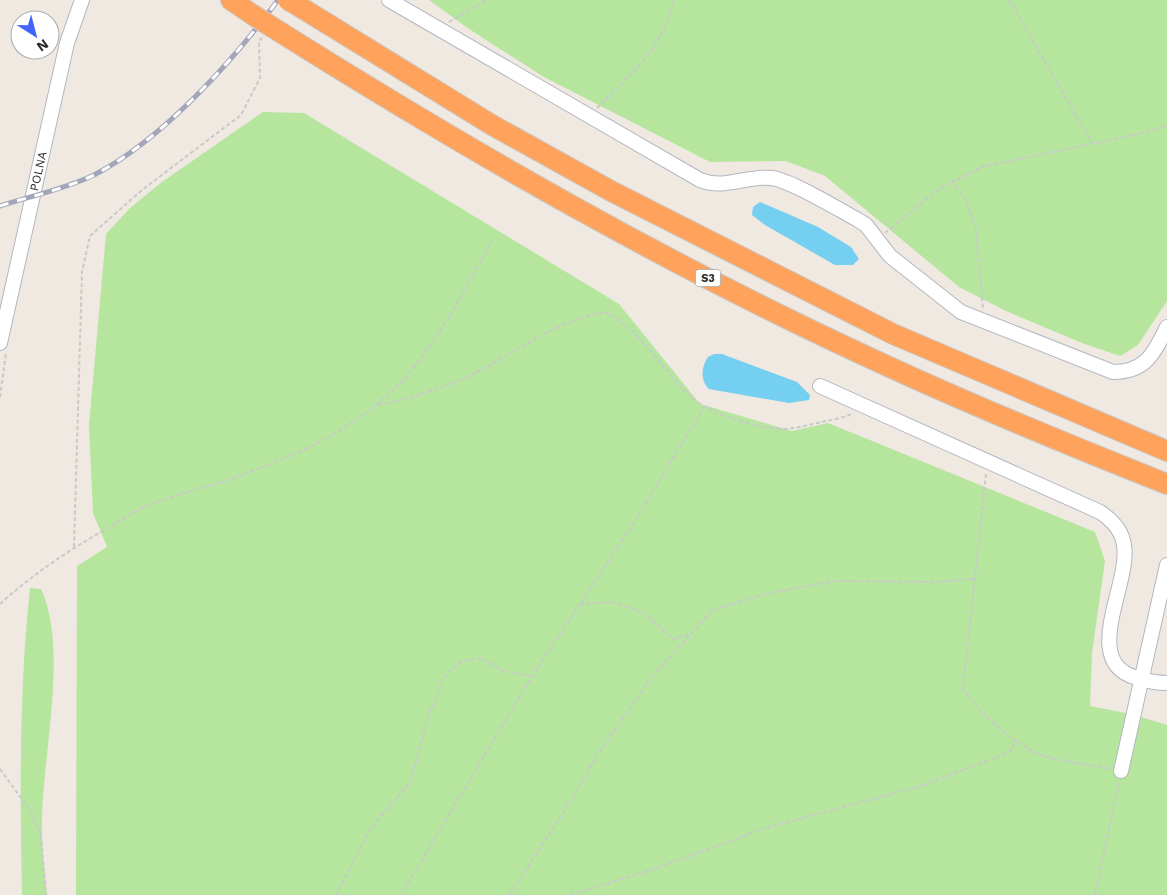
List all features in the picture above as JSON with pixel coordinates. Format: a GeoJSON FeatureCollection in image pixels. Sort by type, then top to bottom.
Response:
{"type":"FeatureCollection","features":[{"type":"Feature","properties":{"kind":"highway","name":"S3"},"geometry":{"type":"LineString","coordinates":[[231,0],[253,15],[268,31],[500,165],[687,268],[881,363],[1167,484]]}},
{"type":"Feature","properties":{"kind":"highway"},"geometry":{"type":"LineString","coordinates":[[290,1],[492,125],[629,200],[893,334],[1167,451]]}},
{"type":"Feature","properties":{"kind":"street","name":"POLNA"},"geometry":{"type":"LineString","coordinates":[[0,341],[67,43],[82,0]]}},
{"type":"Feature","properties":{"kind":"street"},"geometry":{"type":"LineString","coordinates":[[389,0],[711,185],[722,185],[761,178],[786,183],[858,220],[890,256],[944,301],[961,312],[985,323],[1113,372],[1134,370],[1144,363],[1153,354],[1167,327]]}},
{"type":"Feature","properties":{"kind":"street"},"geometry":{"type":"LineString","coordinates":[[820,386],[1100,512],[1114,524],[1124,543],[1125,555],[1108,640],[1109,650],[1118,667],[1128,676],[1167,683]]}},
{"type":"Feature","properties":{"kind":"street"},"geometry":{"type":"LineString","coordinates":[[1121,771],[1167,565]]}},
{"type":"Feature","properties":{"kind":"path"},"geometry":{"type":"LineString","coordinates":[[437,29],[486,0]]}},
{"type":"Feature","properties":{"kind":"path"},"geometry":{"type":"LineString","coordinates":[[589,116],[641,64],[658,40],[671,13],[673,0]]}},
{"type":"Feature","properties":{"kind":"path"},"geometry":{"type":"LineString","coordinates":[[1009,0],[1092,143]]}},
{"type":"Feature","properties":{"kind":"path"},"geometry":{"type":"LineString","coordinates":[[74,547],[82,272],[90,236],[142,190],[240,115],[260,78],[259,41],[268,31]]}},
{"type":"Feature","properties":{"kind":"path"},"geometry":{"type":"LineString","coordinates":[[877,240],[920,202],[952,180],[993,163],[1167,126]]}},
{"type":"Feature","properties":{"kind":"path"},"geometry":{"type":"LineString","coordinates":[[952,180],[966,200],[976,230],[978,276],[985,323]]}},
{"type":"Feature","properties":{"kind":"path"},"geometry":{"type":"LineString","coordinates":[[0,604],[28,580],[74,547],[144,508],[231,479],[314,445],[343,430],[376,405],[410,372],[444,323],[492,240]]}},
{"type":"Feature","properties":{"kind":"path"},"geometry":{"type":"LineString","coordinates":[[376,405],[404,401],[439,388],[473,374],[562,325],[604,312],[620,319],[637,334],[681,386],[704,407],[752,423],[782,429],[801,427],[850,415],[858,402]]}},
{"type":"Feature","properties":{"kind":"path"},"geometry":{"type":"LineString","coordinates":[[401,895],[532,676],[630,528],[704,407]]}},
{"type":"Feature","properties":{"kind":"path"},"geometry":{"type":"LineString","coordinates":[[987,461],[963,689],[974,705],[1016,740],[1039,754],[1121,771],[1096,895]]}},
{"type":"Feature","properties":{"kind":"path"},"geometry":{"type":"LineString","coordinates":[[510,895],[575,794],[598,754],[644,686],[713,610],[769,593],[835,581],[932,582],[975,579]]}},
{"type":"Feature","properties":{"kind":"path"},"geometry":{"type":"LineString","coordinates":[[578,606],[584,603],[612,602],[644,614],[673,639],[691,635]]}},
{"type":"Feature","properties":{"kind":"path"},"geometry":{"type":"LineString","coordinates":[[336,895],[371,828],[410,783],[427,721],[443,678],[462,661],[481,658],[503,672],[532,676]]}},
{"type":"Feature","properties":{"kind":"path"},"geometry":{"type":"LineString","coordinates":[[570,895],[654,869],[766,828],[933,782],[1010,752],[1016,740]]}},
{"type":"Feature","properties":{"kind":"path"},"geometry":{"type":"LineString","coordinates":[[0,769],[32,813],[41,836],[46,895]]}},
{"type":"Feature","properties":{"kind":"green space"},"geometry":{"type":"Polygon","coordinates":[[[429,0],[1167,0],[1167,301],[1138,345],[1120,356],[1082,343],[1006,311],[959,287],[825,176],[786,161],[710,162],[544,77],[469,29],[429,0]]]}},
{"type":"Feature","properties":{"kind":"green space"},"geometry":{"type":"Polygon","coordinates":[[[263,112],[304,113],[619,304],[700,404],[792,431],[828,423],[1095,532],[1105,561],[1092,653],[1090,706],[1131,714],[1167,725],[1167,895],[76,895],[77,566],[107,547],[93,513],[89,425],[106,234],[130,208],[162,182],[263,112]]]}},
{"type":"Feature","properties":{"kind":"green space"},"geometry":{"type":"Polygon","coordinates":[[[30,588],[41,589],[49,614],[53,642],[54,672],[42,823],[47,895],[22,895],[22,703],[30,588]]]}},
{"type":"Feature","properties":{"kind":"water"},"geometry":{"type":"Polygon","coordinates":[[[760,202],[818,227],[851,247],[859,259],[853,265],[835,265],[765,225],[752,215],[753,207],[760,202]]]}},
{"type":"Feature","properties":{"kind":"water"},"geometry":{"type":"Polygon","coordinates":[[[714,354],[722,354],[797,382],[810,395],[809,400],[789,403],[709,389],[704,382],[702,373],[708,357],[714,354]]]}},
{"type":"Feature","properties":{"kind":"railway"},"geometry":{"type":"LineString","coordinates":[[0,206],[83,180],[120,160],[145,141],[195,97],[240,48],[278,0]]}}]}
